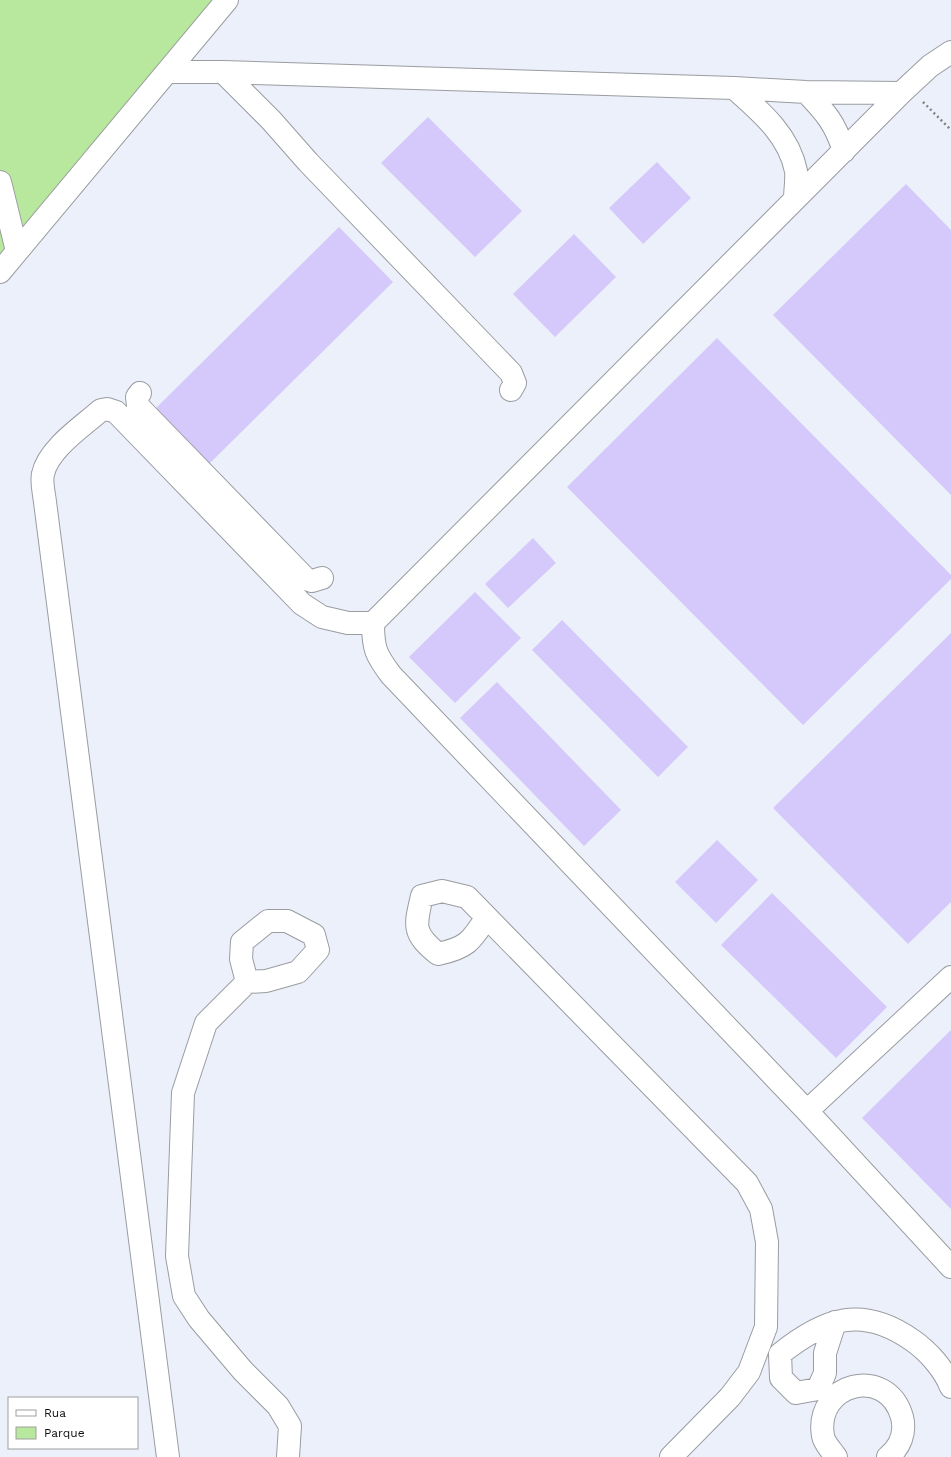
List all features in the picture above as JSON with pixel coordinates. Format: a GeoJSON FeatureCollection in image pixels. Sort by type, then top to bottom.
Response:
{"type":"FeatureCollection","features":[{"type":"Feature","properties":{"kind":"street"},"geometry":{"type":"LineString","coordinates":[[0,272],[227,0]]}},
{"type":"Feature","properties":{"kind":"street"},"geometry":{"type":"LineString","coordinates":[[951,52],[930,66],[904,90],[373,623],[373,637],[376,655],[391,675],[807,1111],[951,1267]]}},
{"type":"Feature","properties":{"kind":"street"},"geometry":{"type":"LineString","coordinates":[[167,72],[223,72],[734,88],[806,92],[904,90]]}},
{"type":"Feature","properties":{"kind":"street"},"geometry":{"type":"LineString","coordinates":[[223,72],[271,120],[308,162],[511,373],[515,383],[512,390]]}},
{"type":"Feature","properties":{"kind":"street"},"geometry":{"type":"LineString","coordinates":[[734,88],[766,117],[783,139],[796,172],[795,199]]}},
{"type":"Feature","properties":{"kind":"street"},"geometry":{"type":"LineString","coordinates":[[806,92],[825,112],[838,130],[844,151]]}},
{"type":"Feature","properties":{"kind":"street"},"geometry":{"type":"LineString","coordinates":[[0,182],[17,251]]}},
{"type":"Feature","properties":{"kind":"street"},"geometry":{"type":"LineString","coordinates":[[140,393],[137,397],[138,406],[224,492],[306,579],[312,581],[322,578]]}},
{"type":"Feature","properties":{"kind":"street"},"geometry":{"type":"LineString","coordinates":[[168,1457],[45,502],[43,476],[45,466],[60,446],[101,410],[107,409],[116,412],[302,604],[322,618],[348,623],[373,623]]}},
{"type":"Feature","properties":{"kind":"street"},"geometry":{"type":"LineString","coordinates":[[486,918],[747,1183],[761,1209],[767,1242],[766,1327],[749,1372],[730,1396],[671,1457]]}},
{"type":"Feature","properties":{"kind":"street"},"geometry":{"type":"LineString","coordinates":[[807,1111],[951,977]]}},
{"type":"Feature","properties":{"kind":"street"},"geometry":{"type":"LineString","coordinates":[[247,982],[206,1023],[183,1093],[177,1256],[184,1296],[199,1319],[243,1371],[278,1406],[290,1426],[288,1457]]}},
{"type":"Feature","properties":{"kind":"street"},"geometry":{"type":"LineString","coordinates":[[888,1457],[898,1448],[904,1426],[898,1403],[880,1388],[857,1385],[827,1392],[796,1393],[781,1378],[780,1354],[804,1335],[834,1322],[865,1318],[895,1328],[925,1349],[948,1380],[951,1387]]}},
{"type":"Feature","properties":{"kind":"street"},"geometry":{"type":"LineString","coordinates":[[834,1322],[825,1353],[827,1392],[823,1414],[823,1438],[836,1457]]}},
{"type":"Feature","properties":{"kind":"path"},"geometry":{"type":"LineString","coordinates":[[904,90],[951,130]]}},
{"type":"Feature","properties":{"kind":"shaded area"},"geometry":{"type":"Polygon","coordinates":[[[227,0],[951,0],[951,1457],[0,1457],[0,272],[227,0]]]}},
{"type":"Feature","properties":{"kind":"green space"},"geometry":{"type":"Polygon","coordinates":[[[0,0],[227,0],[0,272],[0,0]]]}},
{"type":"Feature","properties":{"kind":"building"},"geometry":{"type":"Polygon","coordinates":[[[428,117],[522,211],[475,257],[381,163],[428,117]]]}},
{"type":"Feature","properties":{"kind":"building"},"geometry":{"type":"Polygon","coordinates":[[[657,162],[691,198],[643,244],[609,208],[657,162]]]}},
{"type":"Feature","properties":{"kind":"building"},"geometry":{"type":"Polygon","coordinates":[[[906,184],[951,230],[951,495],[773,315],[906,184]]]}},
{"type":"Feature","properties":{"kind":"building"},"geometry":{"type":"Polygon","coordinates":[[[339,227],[393,282],[205,468],[151,413],[339,227]]]}},
{"type":"Feature","properties":{"kind":"building"},"geometry":{"type":"Polygon","coordinates":[[[574,234],[616,277],[555,337],[513,294],[574,234]]]}},
{"type":"Feature","properties":{"kind":"building"},"geometry":{"type":"Polygon","coordinates":[[[717,338],[951,575],[951,579],[803,725],[567,487],[717,338]]]}},
{"type":"Feature","properties":{"kind":"building"},"geometry":{"type":"Polygon","coordinates":[[[533,538],[556,563],[508,608],[485,584],[533,538]]]}},
{"type":"Feature","properties":{"kind":"building"},"geometry":{"type":"Polygon","coordinates":[[[475,592],[521,638],[455,703],[409,657],[475,592]]]}},
{"type":"Feature","properties":{"kind":"building"},"geometry":{"type":"Polygon","coordinates":[[[562,620],[688,747],[658,777],[532,650],[562,620]]]}},
{"type":"Feature","properties":{"kind":"building"},"geometry":{"type":"Polygon","coordinates":[[[951,633],[951,902],[908,944],[773,808],[951,633]]]}},
{"type":"Feature","properties":{"kind":"building"},"geometry":{"type":"Polygon","coordinates":[[[497,682],[621,810],[584,846],[460,718],[497,682]]]}},
{"type":"Feature","properties":{"kind":"building"},"geometry":{"type":"Polygon","coordinates":[[[717,840],[758,880],[716,923],[675,882],[717,840]]]}},
{"type":"Feature","properties":{"kind":"building"},"geometry":{"type":"Polygon","coordinates":[[[772,893],[887,1007],[836,1058],[721,945],[772,893]]]}},
{"type":"Feature","properties":{"kind":"building"},"geometry":{"type":"Polygon","coordinates":[[[951,1030],[951,1209],[862,1118],[951,1030]]]}}]}
